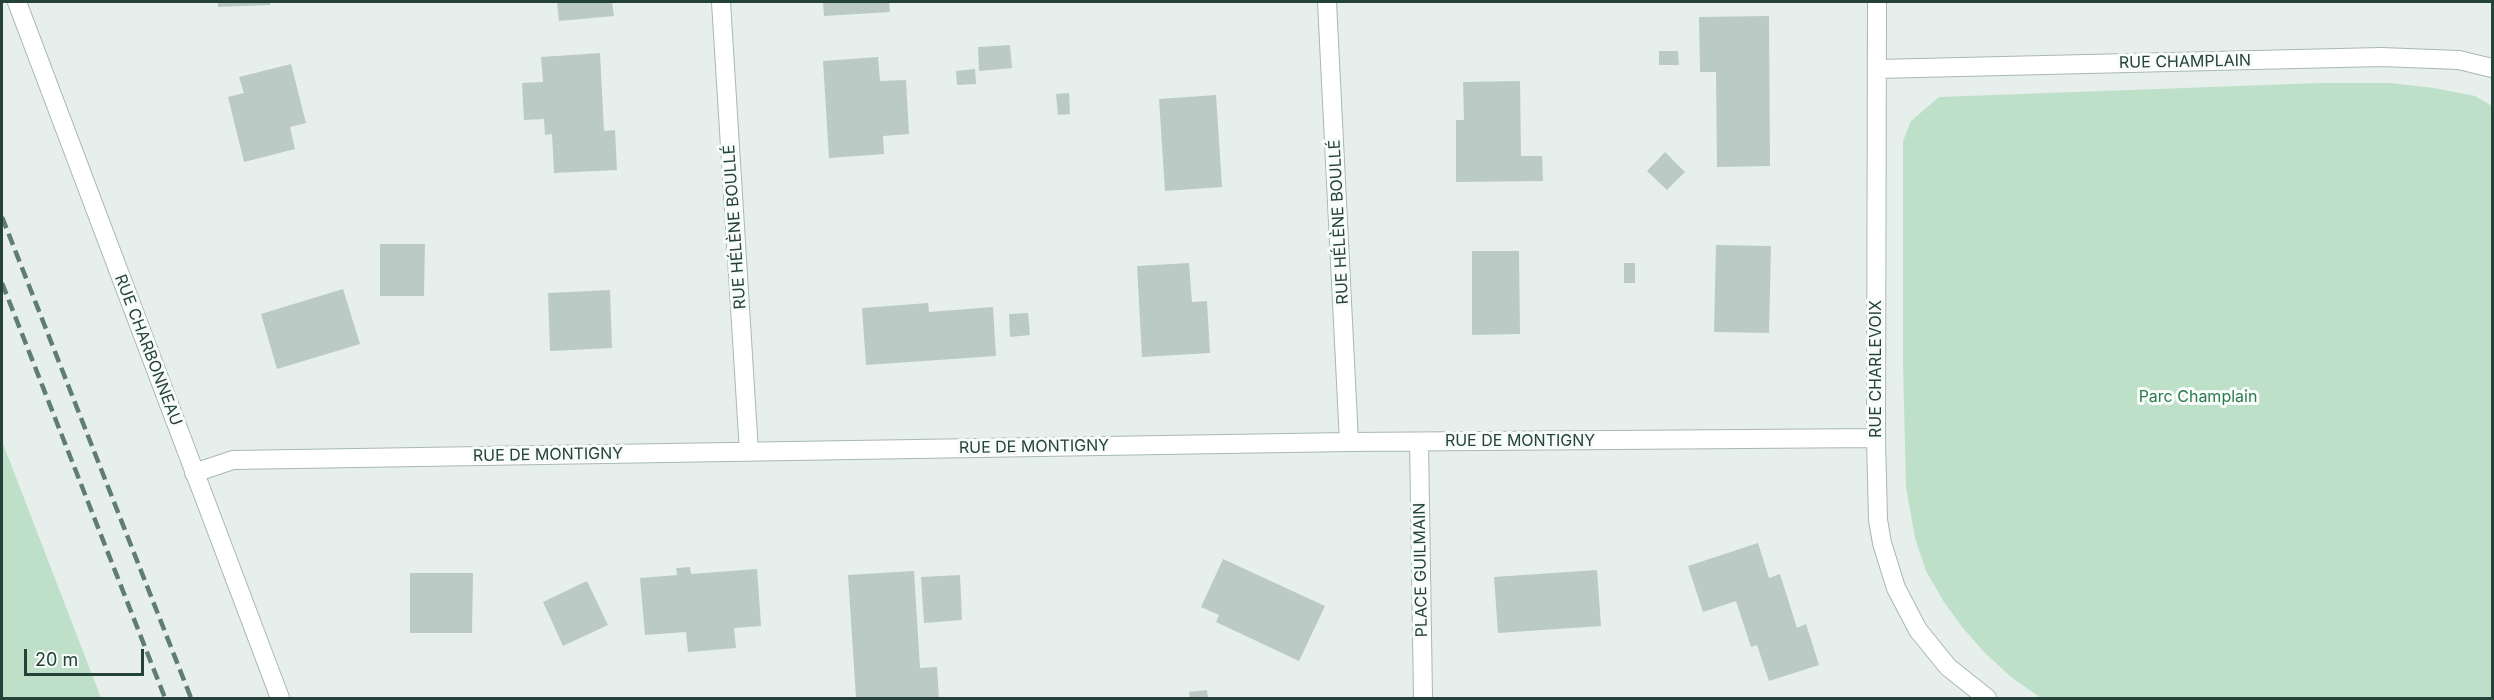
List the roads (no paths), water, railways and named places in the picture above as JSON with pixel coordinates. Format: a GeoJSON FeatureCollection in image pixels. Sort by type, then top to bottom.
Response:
{"type":"FeatureCollection","features":[{"type":"Feature","properties":{"kind":"street","name":"RUE CHARBONNEAU"},"geometry":{"type":"LineString","coordinates":[[17,2],[280,699]]}},
{"type":"Feature","properties":{"kind":"street","name":"RUE HÉLÈNE BOULLÉ"},"geometry":{"type":"LineString","coordinates":[[721,2],[749,452]]}},
{"type":"Feature","properties":{"kind":"street","name":"RUE HÉLÈNE BOULLÉ"},"geometry":{"type":"LineString","coordinates":[[1327,2],[1349,442]]}},
{"type":"Feature","properties":{"kind":"street","name":"RUE CHARLEVOIX"},"geometry":{"type":"LineString","coordinates":[[1877,2],[1876,438],[1878,520],[1882,543],[1896,588],[1918,630],[1948,667],[1987,699]]}},
{"type":"Feature","properties":{"kind":"street","name":"RUE CHAMPLAIN"},"geometry":{"type":"LineString","coordinates":[[1877,69],[2381,57],[2459,60],[2493,68]]}},
{"type":"Feature","properties":{"kind":"street","name":"RUE DE MONTIGNY"},"geometry":{"type":"LineString","coordinates":[[194,473],[233,460],[1349,442],[1876,438]]}},
{"type":"Feature","properties":{"kind":"street","name":"PLACE GUILMAIN"},"geometry":{"type":"LineString","coordinates":[[1419,442],[1423,699]]}},
{"type":"Feature","properties":{"kind":"railway"},"geometry":{"type":"LineString","coordinates":[[2,217],[191,698]]}},
{"type":"Feature","properties":{"kind":"railway"},"geometry":{"type":"LineString","coordinates":[[2,283],[165,698]]}},
{"type":"Feature","properties":{"kind":"park label","name":"Parc Champlain"},"geometry":{"type":"Point","coordinates":[2198,397]}}]}
